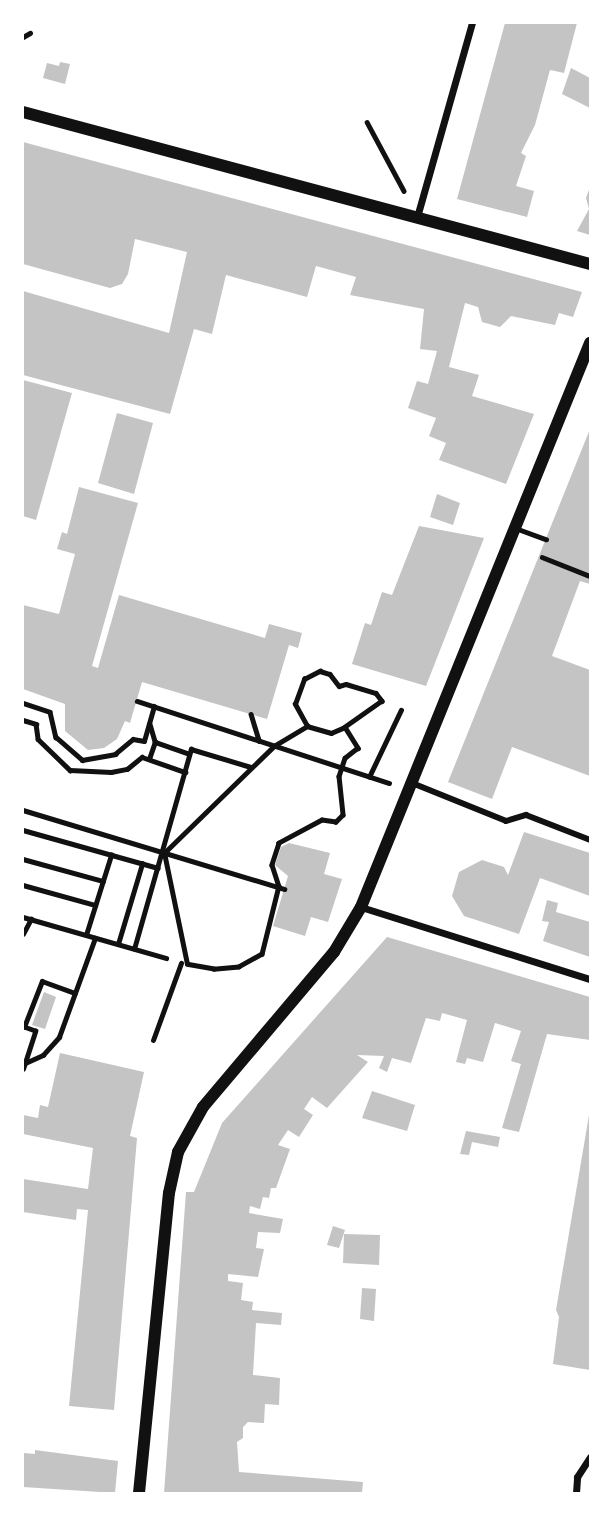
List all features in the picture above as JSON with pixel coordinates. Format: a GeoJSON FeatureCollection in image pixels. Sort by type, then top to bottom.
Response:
{"type":"FeatureCollection","features":[{"type":"Feature","properties":{"kind":"street"},"geometry":{"type":"LineString","coordinates":[[417,217],[472,23]]}},
{"type":"Feature","properties":{"kind":"street"},"geometry":{"type":"LineString","coordinates":[[23,111],[590,264]]}},
{"type":"Feature","properties":{"kind":"street"},"geometry":{"type":"LineString","coordinates":[[139,1493],[169,1193],[178,1152],[203,1107],[334,952],[361,906],[590,343]]}},
{"type":"Feature","properties":{"kind":"street"},"geometry":{"type":"LineString","coordinates":[[412,783],[506,821],[526,816],[590,840]]}},
{"type":"Feature","properties":{"kind":"street"},"geometry":{"type":"LineString","coordinates":[[361,906],[590,979]]}},
{"type":"Feature","properties":{"kind":"street"},"geometry":{"type":"LineString","coordinates":[[576,1493],[577,1477],[590,1457]]}},
{"type":"Feature","properties":{"kind":"lane"},"geometry":{"type":"LineString","coordinates":[[515,528],[546,539]]}},
{"type":"Feature","properties":{"kind":"lane"},"geometry":{"type":"LineString","coordinates":[[153,1040],[184,963]]}},
{"type":"Feature","properties":{"kind":"path"},"geometry":{"type":"LineString","coordinates":[[23,37],[30,33]]}},
{"type":"Feature","properties":{"kind":"path"},"geometry":{"type":"LineString","coordinates":[[367,122],[417,217]]}},
{"type":"Feature","properties":{"kind":"path"},"geometry":{"type":"LineString","coordinates":[[509,545],[590,576]]}},
{"type":"Feature","properties":{"kind":"path"},"geometry":{"type":"LineString","coordinates":[[320,671],[330,674],[339,686],[346,684],[376,693],[382,701],[345,727],[331,733],[307,726],[295,704],[304,679],[320,671]]}},
{"type":"Feature","properties":{"kind":"path"},"geometry":{"type":"LineString","coordinates":[[137,701],[369,777],[401,710]]}},
{"type":"Feature","properties":{"kind":"path"},"geometry":{"type":"LineString","coordinates":[[23,703],[50,712],[56,737],[82,760],[115,754],[133,739],[144,741],[154,706]]}},
{"type":"Feature","properties":{"kind":"path"},"geometry":{"type":"LineString","coordinates":[[250,714],[260,741]]}},
{"type":"Feature","properties":{"kind":"path"},"geometry":{"type":"LineString","coordinates":[[23,720],[36,724],[38,739],[70,770],[111,772],[127,769],[142,757],[185,772]]}},
{"type":"Feature","properties":{"kind":"path"},"geometry":{"type":"LineString","coordinates":[[149,760],[155,743],[150,723]]}},
{"type":"Feature","properties":{"kind":"path"},"geometry":{"type":"LineString","coordinates":[[164,853],[274,746],[307,726]]}},
{"type":"Feature","properties":{"kind":"path"},"geometry":{"type":"LineString","coordinates":[[23,917],[214,969],[239,967],[262,954],[282,888],[272,865],[279,843],[322,820],[336,822],[343,816],[341,768],[358,748],[345,727]]}},
{"type":"Feature","properties":{"kind":"path"},"geometry":{"type":"LineString","coordinates":[[155,743],[189,754]]}},
{"type":"Feature","properties":{"kind":"path"},"geometry":{"type":"LineString","coordinates":[[134,949],[164,853],[191,749],[251,767]]}},
{"type":"Feature","properties":{"kind":"path"},"geometry":{"type":"LineString","coordinates":[[23,810],[282,888]]}},
{"type":"Feature","properties":{"kind":"path"},"geometry":{"type":"LineString","coordinates":[[23,830],[158,869]]}},
{"type":"Feature","properties":{"kind":"path"},"geometry":{"type":"LineString","coordinates":[[164,853],[184,963]]}},
{"type":"Feature","properties":{"kind":"path"},"geometry":{"type":"LineString","coordinates":[[86,935],[111,855]]}},
{"type":"Feature","properties":{"kind":"path"},"geometry":{"type":"LineString","coordinates":[[23,859],[103,881]]}},
{"type":"Feature","properties":{"kind":"path"},"geometry":{"type":"LineString","coordinates":[[118,944],[142,864]]}},
{"type":"Feature","properties":{"kind":"path"},"geometry":{"type":"LineString","coordinates":[[23,885],[95,905]]}},
{"type":"Feature","properties":{"kind":"path"},"geometry":{"type":"LineString","coordinates":[[23,934],[31,919]]}},
{"type":"Feature","properties":{"kind":"path"},"geometry":{"type":"LineString","coordinates":[[23,1065],[43,1055],[59,1037],[95,938]]}},
{"type":"Feature","properties":{"kind":"path"},"geometry":{"type":"LineString","coordinates":[[23,1065],[35,1031],[24,1027],[42,981],[75,993]]}},
{"type":"Feature","properties":{"kind":"building"},"geometry":{"type":"Polygon","coordinates":[[[505,23],[577,23],[564,73],[550,70],[535,125],[521,153],[526,156],[516,186],[534,191],[527,217],[457,199],[505,23]]]}},
{"type":"Feature","properties":{"kind":"building"},"geometry":{"type":"Polygon","coordinates":[[[60,62],[70,64],[65,84],[43,78],[47,63],[59,66],[60,62]]]}},
{"type":"Feature","properties":{"kind":"building"},"geometry":{"type":"Polygon","coordinates":[[[571,68],[590,78],[590,108],[562,94],[571,68]]]}},
{"type":"Feature","properties":{"kind":"building"},"geometry":{"type":"Polygon","coordinates":[[[23,142],[582,292],[573,317],[559,313],[555,325],[511,316],[500,327],[482,322],[478,307],[465,303],[449,367],[479,375],[472,396],[534,414],[506,484],[439,460],[446,443],[429,436],[436,418],[408,408],[417,381],[428,384],[437,351],[420,349],[424,309],[350,295],[356,277],[316,266],[307,297],[226,275],[212,334],[194,329],[170,414],[23,375],[23,291],[169,333],[187,252],[135,239],[128,274],[122,284],[110,288],[23,264],[23,142]]]}},
{"type":"Feature","properties":{"kind":"building"},"geometry":{"type":"Polygon","coordinates":[[[590,187],[590,235],[577,231],[589,209],[586,198],[590,187]]]}},
{"type":"Feature","properties":{"kind":"building"},"geometry":{"type":"Polygon","coordinates":[[[23,380],[72,393],[36,520],[23,516],[23,380]]]}},
{"type":"Feature","properties":{"kind":"building"},"geometry":{"type":"Polygon","coordinates":[[[117,413],[153,423],[134,494],[98,483],[117,413]]]}},
{"type":"Feature","properties":{"kind":"building"},"geometry":{"type":"Polygon","coordinates":[[[590,429],[590,584],[580,581],[552,656],[590,670],[590,776],[512,747],[492,799],[448,782],[590,429]]]}},
{"type":"Feature","properties":{"kind":"building"},"geometry":{"type":"Polygon","coordinates":[[[79,487],[138,503],[92,666],[98,668],[119,595],[265,638],[269,624],[302,633],[298,648],[289,645],[267,719],[142,682],[130,723],[125,721],[117,739],[104,748],[88,750],[65,731],[65,704],[23,689],[23,605],[59,614],[75,554],[57,549],[62,532],[67,534],[79,487]]]}},
{"type":"Feature","properties":{"kind":"building"},"geometry":{"type":"Polygon","coordinates":[[[437,494],[460,503],[453,525],[430,517],[437,494]]]}},
{"type":"Feature","properties":{"kind":"building"},"geometry":{"type":"Polygon","coordinates":[[[419,526],[484,538],[426,686],[352,664],[365,623],[371,625],[382,592],[392,595],[419,526]]]}},
{"type":"Feature","properties":{"kind":"building"},"geometry":{"type":"Polygon","coordinates":[[[524,832],[590,853],[590,896],[540,878],[519,934],[464,916],[452,896],[459,872],[482,860],[504,867],[508,875],[524,832]]]}},
{"type":"Feature","properties":{"kind":"building"},"geometry":{"type":"Polygon","coordinates":[[[289,843],[330,853],[324,874],[342,879],[328,922],[311,917],[305,936],[273,926],[288,876],[275,865],[281,847],[289,843]]]}},
{"type":"Feature","properties":{"kind":"building"},"geometry":{"type":"Polygon","coordinates":[[[547,900],[558,903],[556,912],[590,922],[590,957],[543,941],[549,922],[542,921],[547,900]]]}},
{"type":"Feature","properties":{"kind":"building"},"geometry":{"type":"Polygon","coordinates":[[[387,937],[590,997],[590,1040],[547,1034],[519,1132],[502,1128],[521,1064],[511,1061],[521,1031],[495,1023],[483,1062],[467,1058],[465,1064],[456,1062],[467,1020],[442,1013],[440,1021],[426,1018],[411,1063],[392,1058],[387,1072],[379,1068],[384,1056],[357,1055],[368,1062],[327,1108],[312,1097],[304,1109],[313,1115],[299,1137],[288,1130],[278,1145],[290,1149],[276,1188],[271,1188],[269,1198],[263,1197],[260,1209],[250,1206],[249,1213],[283,1219],[280,1233],[258,1232],[256,1248],[264,1249],[258,1277],[228,1274],[228,1281],[243,1283],[241,1300],[253,1302],[252,1310],[282,1313],[281,1325],[256,1323],[253,1375],[280,1378],[279,1405],[265,1404],[264,1423],[248,1422],[243,1427],[243,1438],[237,1442],[239,1472],[363,1482],[362,1493],[164,1493],[186,1192],[194,1192],[222,1123],[387,937]]]}},
{"type":"Feature","properties":{"kind":"building"},"geometry":{"type":"Polygon","coordinates":[[[44,992],[56,997],[45,1029],[32,1025],[44,992]]]}},
{"type":"Feature","properties":{"kind":"building"},"geometry":{"type":"Polygon","coordinates":[[[60,1053],[144,1072],[130,1136],[137,1138],[114,1410],[69,1406],[88,1210],[77,1209],[76,1220],[23,1212],[23,1179],[88,1189],[93,1148],[23,1134],[23,1115],[38,1118],[40,1105],[48,1107],[60,1053]]]}},
{"type":"Feature","properties":{"kind":"building"},"geometry":{"type":"Polygon","coordinates":[[[372,1091],[415,1105],[407,1131],[362,1118],[372,1091]]]}},
{"type":"Feature","properties":{"kind":"building"},"geometry":{"type":"Polygon","coordinates":[[[589,1115],[590,1370],[553,1364],[559,1317],[556,1310],[589,1115]]]}},
{"type":"Feature","properties":{"kind":"building"},"geometry":{"type":"Polygon","coordinates":[[[466,1131],[500,1137],[498,1147],[472,1142],[469,1155],[460,1154],[466,1131]]]}},
{"type":"Feature","properties":{"kind":"building"},"geometry":{"type":"Polygon","coordinates":[[[333,1226],[345,1230],[339,1248],[327,1245],[333,1226]]]}},
{"type":"Feature","properties":{"kind":"building"},"geometry":{"type":"Polygon","coordinates":[[[344,1234],[380,1235],[379,1265],[343,1263],[344,1234]]]}},
{"type":"Feature","properties":{"kind":"building"},"geometry":{"type":"Polygon","coordinates":[[[362,1288],[376,1289],[374,1321],[360,1319],[362,1288]]]}},
{"type":"Feature","properties":{"kind":"building"},"geometry":{"type":"Polygon","coordinates":[[[35,1450],[118,1461],[115,1493],[23,1487],[24,1453],[35,1454],[35,1450]]]}}]}
